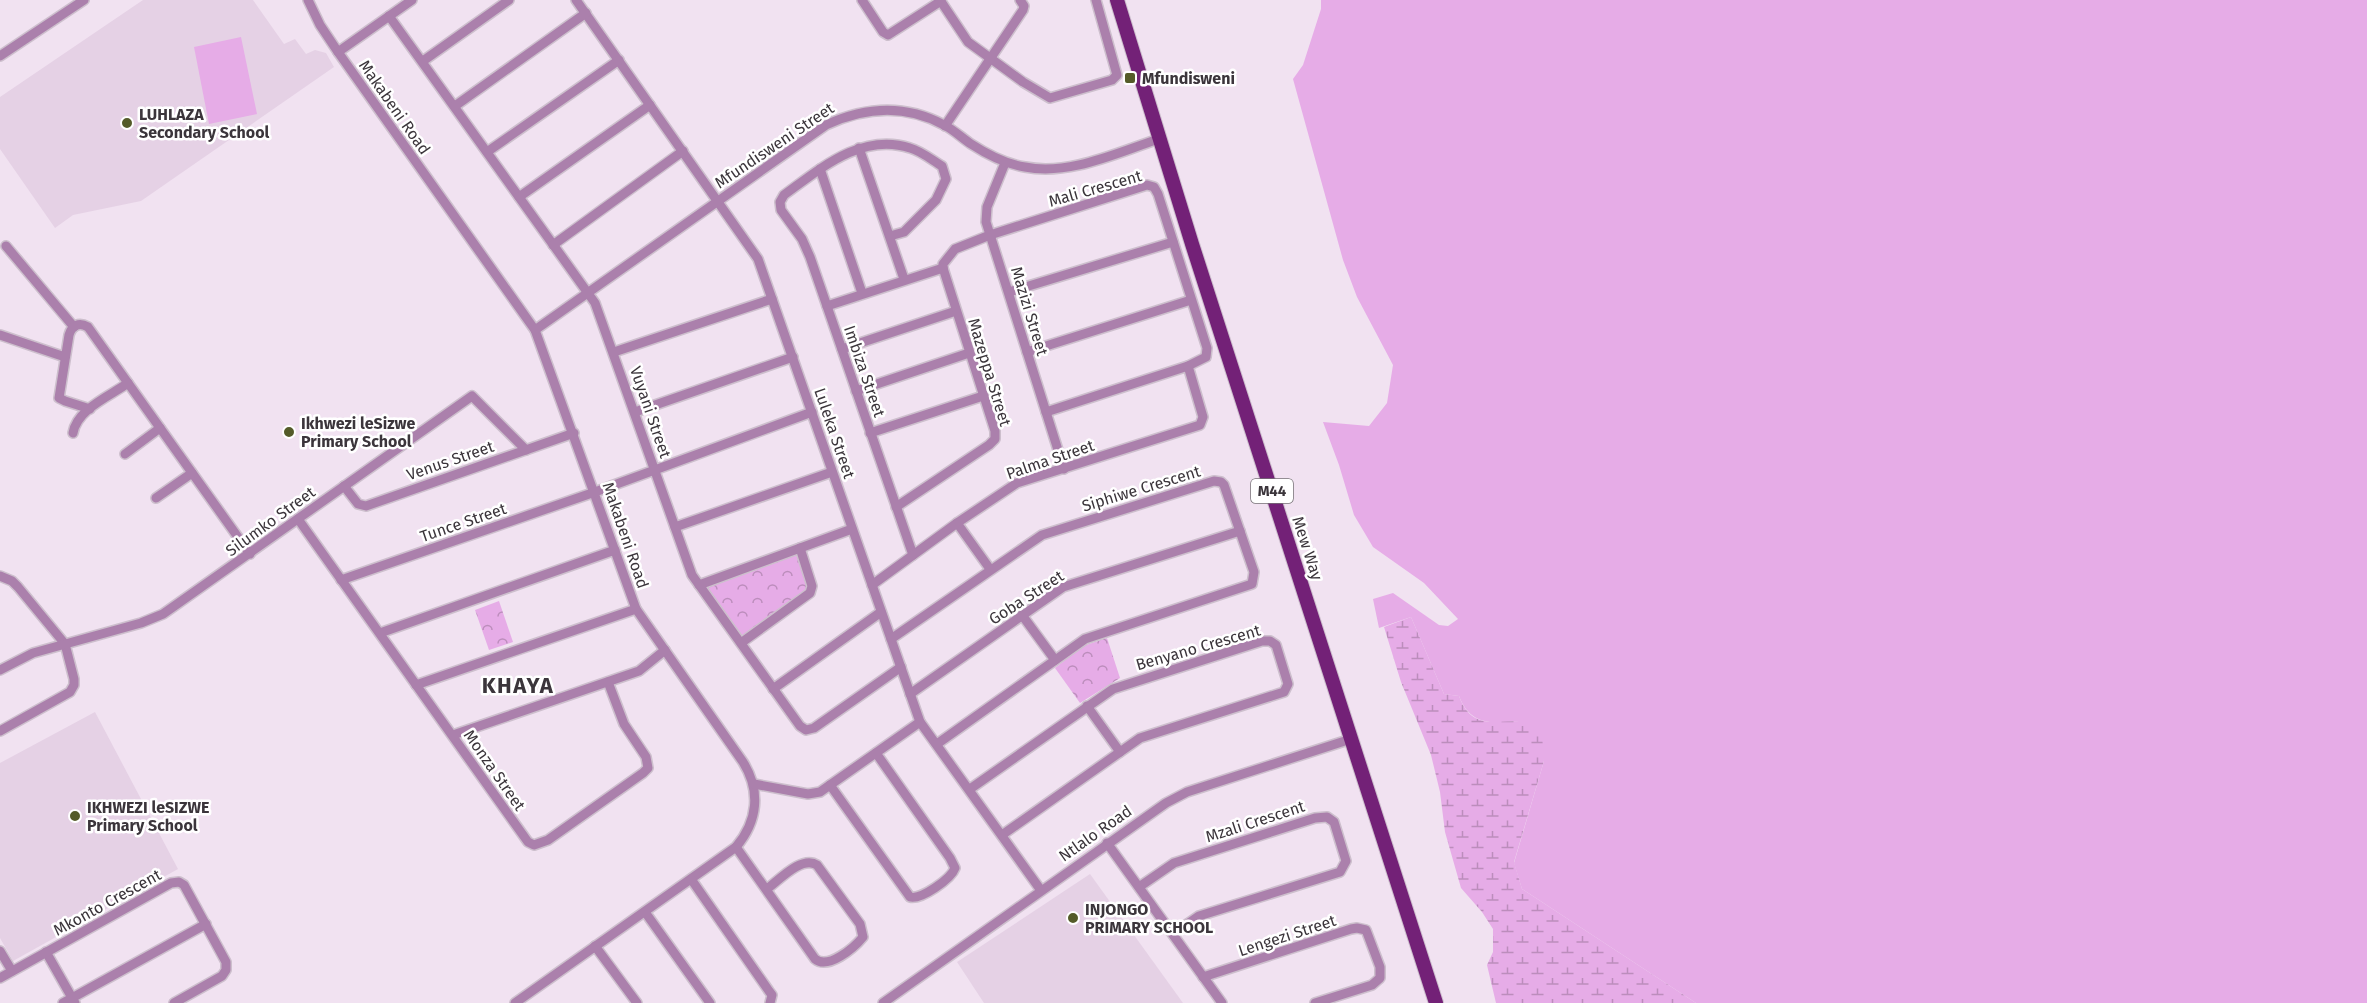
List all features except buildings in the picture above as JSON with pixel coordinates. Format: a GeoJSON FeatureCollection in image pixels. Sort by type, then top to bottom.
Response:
{"type":"FeatureCollection","features":[{"type":"Feature","properties":{"kind":"main road","name":"Mew Way"},"geometry":{"type":"LineString","coordinates":[[1117,0],[1159,140],[1436,1003]]}},
{"type":"Feature","properties":{"kind":"street"},"geometry":{"type":"LineString","coordinates":[[0,56],[84,0]]}},
{"type":"Feature","properties":{"kind":"street","name":"Makabeni Road"},"geometry":{"type":"LineString","coordinates":[[308,0],[320,25],[338,52],[535,330],[636,609],[743,762],[754,784],[756,798],[751,825],[736,846],[515,1003]]}},
{"type":"Feature","properties":{"kind":"street"},"geometry":{"type":"LineString","coordinates":[[338,52],[412,0]]}},
{"type":"Feature","properties":{"kind":"street"},"geometry":{"type":"LineString","coordinates":[[423,60],[509,0]]}},
{"type":"Feature","properties":{"kind":"street","name":"Luleka Street"},"geometry":{"type":"LineString","coordinates":[[576,0],[758,259],[920,722],[1040,890]]}},
{"type":"Feature","properties":{"kind":"street"},"geometry":{"type":"LineString","coordinates":[[862,0],[883,32],[888,35],[940,1],[968,42],[1023,82],[1050,98],[1114,79],[1118,72],[1096,0]]}},
{"type":"Feature","properties":{"kind":"street"},"geometry":{"type":"LineString","coordinates":[[945,126],[1023,10],[1024,6],[1020,0]]}},
{"type":"Feature","properties":{"kind":"street"},"geometry":{"type":"LineString","coordinates":[[455,106],[586,13]]}},
{"type":"Feature","properties":{"kind":"street","name":"Vuyani Street"},"geometry":{"type":"LineString","coordinates":[[389,16],[423,60],[600,312],[692,575],[800,726],[810,730],[901,667]]}},
{"type":"Feature","properties":{"kind":"street"},"geometry":{"type":"LineString","coordinates":[[487,152],[619,60]]}},
{"type":"Feature","properties":{"kind":"street"},"geometry":{"type":"LineString","coordinates":[[519,198],[650,105]]}},
{"type":"Feature","properties":{"kind":"street","name":"Mfundisweni Street"},"geometry":{"type":"LineString","coordinates":[[535,330],[826,125],[847,115],[892,109],[921,115],[945,126],[970,144],[1005,163],[1028,168],[1066,167],[1159,140]]}},
{"type":"Feature","properties":{"kind":"street"},"geometry":{"type":"LineString","coordinates":[[862,293],[820,169],[848,152],[876,144],[909,148],[942,166],[946,179],[936,200],[904,232],[890,236]]}},
{"type":"Feature","properties":{"kind":"street"},"geometry":{"type":"LineString","coordinates":[[859,148],[904,279]]}},
{"type":"Feature","properties":{"kind":"street"},"geometry":{"type":"LineString","coordinates":[[553,245],[683,151]]}},
{"type":"Feature","properties":{"kind":"street","name":"Mazizi Street"},"geometry":{"type":"LineString","coordinates":[[1005,163],[987,207],[986,222],[1064,469]]}},
{"type":"Feature","properties":{"kind":"street","name":"Imbiza Street"},"geometry":{"type":"LineString","coordinates":[[820,169],[784,195],[780,202],[781,210],[802,239],[913,555]]}},
{"type":"Feature","properties":{"kind":"street","name":"Mali Crescent"},"geometry":{"type":"LineString","coordinates":[[943,268],[943,264],[955,249],[990,235],[1147,185],[1154,187],[1207,353],[1203,360],[1188,366],[1046,412]]}},
{"type":"Feature","properties":{"kind":"street"},"geometry":{"type":"LineString","coordinates":[[1009,292],[1173,242]]}},
{"type":"Feature","properties":{"kind":"street"},"geometry":{"type":"LineString","coordinates":[[6,246],[74,327]]}},
{"type":"Feature","properties":{"kind":"street"},"geometry":{"type":"LineString","coordinates":[[826,306],[943,268]]}},
{"type":"Feature","properties":{"kind":"street","name":"Mazeppa Street"},"geometry":{"type":"LineString","coordinates":[[896,507],[995,439],[995,431],[943,268]]}},
{"type":"Feature","properties":{"kind":"street"},"geometry":{"type":"LineString","coordinates":[[614,352],[772,299]]}},
{"type":"Feature","properties":{"kind":"street"},"geometry":{"type":"LineString","coordinates":[[1027,352],[1191,300]]}},
{"type":"Feature","properties":{"kind":"street"},"geometry":{"type":"LineString","coordinates":[[842,349],[956,311]]}},
{"type":"Feature","properties":{"kind":"street"},"geometry":{"type":"LineString","coordinates":[[90,409],[64,402],[59,398],[69,335],[74,327],[83,324],[88,327],[250,554]]}},
{"type":"Feature","properties":{"kind":"street"},"geometry":{"type":"LineString","coordinates":[[0,335],[65,357]]}},
{"type":"Feature","properties":{"kind":"street"},"geometry":{"type":"LineString","coordinates":[[856,391],[969,353]]}},
{"type":"Feature","properties":{"kind":"street"},"geometry":{"type":"LineString","coordinates":[[635,412],[793,357]]}},
{"type":"Feature","properties":{"kind":"street","name":"Palma Street"},"geometry":{"type":"LineString","coordinates":[[872,585],[957,523],[1017,483],[1200,424],[1203,417],[1188,366]]}},
{"type":"Feature","properties":{"kind":"street"},"geometry":{"type":"LineString","coordinates":[[73,433],[76,423],[90,409],[128,383]]}},
{"type":"Feature","properties":{"kind":"street","name":"Silumko Street"},"geometry":{"type":"LineString","coordinates":[[0,669],[33,652],[153,619],[250,554],[472,396],[526,450]]}},
{"type":"Feature","properties":{"kind":"street"},"geometry":{"type":"LineString","coordinates":[[870,433],[983,396]]}},
{"type":"Feature","properties":{"kind":"street","name":"Tunce Street"},"geometry":{"type":"LineString","coordinates":[[341,580],[595,492],[812,412]]}},
{"type":"Feature","properties":{"kind":"street"},"geometry":{"type":"LineString","coordinates":[[125,454],[160,428]]}},
{"type":"Feature","properties":{"kind":"street","name":"Venus Street"},"geometry":{"type":"LineString","coordinates":[[344,486],[358,504],[366,506],[574,433]]}},
{"type":"Feature","properties":{"kind":"street"},"geometry":{"type":"LineString","coordinates":[[675,527],[832,472]]}},
{"type":"Feature","properties":{"kind":"street"},"geometry":{"type":"LineString","coordinates":[[156,498],[192,473]]}},
{"type":"Feature","properties":{"kind":"street","name":"Siphiwe Crescent"},"geometry":{"type":"LineString","coordinates":[[891,639],[1042,535],[1214,481],[1224,485],[1254,572],[1252,584],[1091,636],[937,744]]}},
{"type":"Feature","properties":{"kind":"street","name":"Monza Street"},"geometry":{"type":"LineString","coordinates":[[298,519],[453,735],[524,839],[534,845],[541,844],[648,768],[646,757],[624,724],[608,682]]}},
{"type":"Feature","properties":{"kind":"street"},"geometry":{"type":"LineString","coordinates":[[957,523],[990,569]]}},
{"type":"Feature","properties":{"kind":"street"},"geometry":{"type":"LineString","coordinates":[[699,585],[852,529]]}},
{"type":"Feature","properties":{"kind":"street","name":"Goba Street"},"geometry":{"type":"LineString","coordinates":[[910,694],[1056,591],[1071,584],[1240,531]]}},
{"type":"Feature","properties":{"kind":"street"},"geometry":{"type":"LineString","coordinates":[[741,643],[810,593],[812,586],[800,548]]}},
{"type":"Feature","properties":{"kind":"street"},"geometry":{"type":"LineString","coordinates":[[380,633],[615,550]]}},
{"type":"Feature","properties":{"kind":"street"},"geometry":{"type":"LineString","coordinates":[[0,576],[12,581],[18,587],[65,644],[74,680],[73,689],[0,731]]}},
{"type":"Feature","properties":{"kind":"street"},"geometry":{"type":"LineString","coordinates":[[416,685],[636,609]]}},
{"type":"Feature","properties":{"kind":"street"},"geometry":{"type":"LineString","coordinates":[[773,689],[882,612]]}},
{"type":"Feature","properties":{"kind":"street"},"geometry":{"type":"LineString","coordinates":[[1022,615],[1055,660]]}},
{"type":"Feature","properties":{"kind":"street","name":"Benyano Crescent"},"geometry":{"type":"LineString","coordinates":[[970,789],[1113,689],[1262,641],[1270,640],[1276,645],[1288,684],[1284,692],[1146,736],[1002,835]]}},
{"type":"Feature","properties":{"kind":"street"},"geometry":{"type":"LineString","coordinates":[[453,735],[639,671],[665,650]]}},
{"type":"Feature","properties":{"kind":"street"},"geometry":{"type":"LineString","coordinates":[[1087,706],[1120,752]]}},
{"type":"Feature","properties":{"kind":"street"},"geometry":{"type":"LineString","coordinates":[[754,784],[808,794],[820,792],[920,722]]}},
{"type":"Feature","properties":{"kind":"street","name":"Ntlalo Road"},"geometry":{"type":"LineString","coordinates":[[883,1003],[1166,803],[1187,792],[1351,739]]}},
{"type":"Feature","properties":{"kind":"street"},"geometry":{"type":"LineString","coordinates":[[830,785],[910,897],[921,897],[952,876],[955,868],[950,858],[876,753]]}},
{"type":"Feature","properties":{"kind":"street","name":"Mzali Crescent"},"geometry":{"type":"LineString","coordinates":[[1139,887],[1174,863],[1315,818],[1327,817],[1334,822],[1346,861],[1340,872],[1199,916],[1173,934]]}},
{"type":"Feature","properties":{"kind":"street"},"geometry":{"type":"LineString","coordinates":[[1107,843],[1222,1003]]}},
{"type":"Feature","properties":{"kind":"street"},"geometry":{"type":"LineString","coordinates":[[736,846],[766,889],[818,962],[831,961],[862,937],[860,924],[813,862],[803,863],[766,889]]}},
{"type":"Feature","properties":{"kind":"street"},"geometry":{"type":"LineString","coordinates":[[691,879],[770,991],[772,995],[770,1003]]}},
{"type":"Feature","properties":{"kind":"street","name":"Mkonto Crescent"},"geometry":{"type":"LineString","coordinates":[[0,978],[171,883],[179,882],[184,885],[206,924],[226,962],[226,970],[222,976],[174,1003]]}},
{"type":"Feature","properties":{"kind":"street"},"geometry":{"type":"LineString","coordinates":[[645,912],[710,1003]]}},
{"type":"Feature","properties":{"kind":"street"},"geometry":{"type":"LineString","coordinates":[[46,952],[70,1001],[206,924]]}},
{"type":"Feature","properties":{"kind":"street","name":"Lengezi Street"},"geometry":{"type":"LineString","coordinates":[[1203,977],[1351,929],[1366,930],[1380,967],[1380,978],[1372,985],[1315,1003]]}},
{"type":"Feature","properties":{"kind":"street"},"geometry":{"type":"LineString","coordinates":[[596,946],[637,1003]]}},
{"type":"Feature","properties":{"kind":"street"},"geometry":{"type":"LineString","coordinates":[[0,951],[12,972]]}},
{"type":"Feature","properties":{"kind":"shaded area","name":"LUHLAZA Secondary School"},"geometry":{"type":"Polygon","coordinates":[[[143,0],[253,0],[284,44],[295,39],[306,54],[315,50],[326,53],[334,67],[141,201],[73,215],[55,228],[0,149],[0,97],[143,0]]]}},
{"type":"Feature","properties":{"kind":"shaded area","name":"IKHWEZI leSIZWE Primary School"},"geometry":{"type":"Polygon","coordinates":[[[95,712],[178,869],[13,961],[0,938],[0,763],[95,712]]]}},
{"type":"Feature","properties":{"kind":"shaded area","name":"INJONGO PRIMARY SCHOOL"},"geometry":{"type":"Polygon","coordinates":[[[1090,874],[1183,1003],[984,1003],[957,962],[1090,874]]]}},
{"type":"Feature","properties":{"kind":"green space"},"geometry":{"type":"Polygon","coordinates":[[[1321,0],[2367,0],[2367,1003],[1696,1003],[1522,889],[1514,863],[1544,761],[1518,721],[1482,720],[1469,713],[1459,696],[1444,694],[1411,617],[1379,628],[1373,599],[1393,593],[1439,625],[1448,626],[1458,619],[1424,583],[1373,547],[1354,515],[1323,422],[1369,426],[1387,403],[1393,365],[1357,297],[1343,260],[1293,79],[1303,65],[1321,9],[1321,0]]]}},
{"type":"Feature","properties":{"kind":"green space"},"geometry":{"type":"Polygon","coordinates":[[[241,37],[257,114],[209,124],[194,47],[241,37]]]}},
{"type":"Feature","properties":{"kind":"green space"},"geometry":{"type":"Polygon","coordinates":[[[794,555],[800,558],[809,584],[808,591],[745,636],[740,635],[707,589],[708,585],[794,555]]]}},
{"type":"Feature","properties":{"kind":"green space"},"geometry":{"type":"Polygon","coordinates":[[[499,601],[513,642],[489,650],[475,610],[499,601]]]}},
{"type":"Feature","properties":{"kind":"green space"},"geometry":{"type":"Polygon","coordinates":[[[1411,617],[1444,694],[1459,696],[1464,707],[1478,719],[1494,722],[1524,721],[1542,735],[1544,761],[1514,862],[1522,889],[1696,1003],[1496,1003],[1487,965],[1493,952],[1493,929],[1461,888],[1445,832],[1440,792],[1431,755],[1401,682],[1384,627],[1411,617]]]}},
{"type":"Feature","properties":{"kind":"green space"},"geometry":{"type":"Polygon","coordinates":[[[1107,638],[1120,678],[1080,703],[1055,668],[1083,646],[1107,638]]]}},
{"type":"Feature","properties":{"kind":"place","name":"Mfundisweni"},"geometry":{"type":"Point","coordinates":[1130,78]}},
{"type":"Feature","properties":{"kind":"place","name":"LUHLAZA Secondary School"},"geometry":{"type":"Point","coordinates":[127,123]}},
{"type":"Feature","properties":{"kind":"place","name":"Ikhwezi leSizwe Primary School"},"geometry":{"type":"Point","coordinates":[289,432]}},
{"type":"Feature","properties":{"kind":"place","name":"IKHWEZI leSIZWE Primary School"},"geometry":{"type":"Point","coordinates":[75,816]}},
{"type":"Feature","properties":{"kind":"place","name":"INJONGO PRIMARY SCHOOL"},"geometry":{"type":"Point","coordinates":[1073,918]}},
{"type":"Feature","properties":{"kind":"district","name":"KHAYA"},"geometry":{"type":"Point","coordinates":[518,685]}}]}
